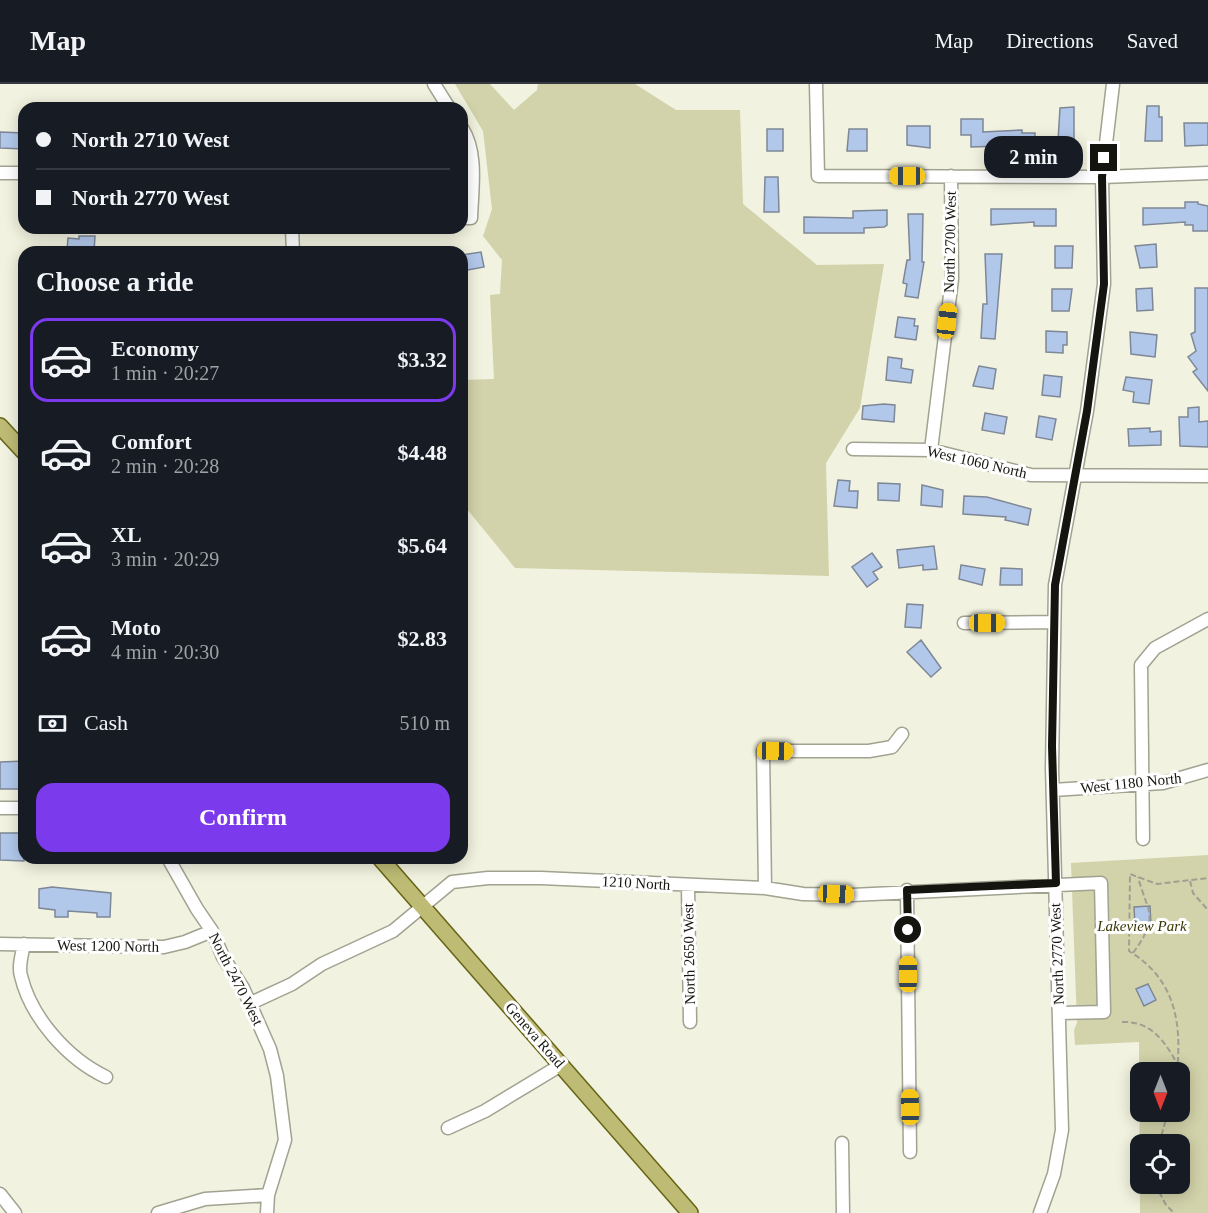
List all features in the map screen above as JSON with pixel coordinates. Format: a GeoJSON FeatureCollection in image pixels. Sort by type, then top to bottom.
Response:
{"type":"FeatureCollection","features":[{"type":"Feature","properties":{"kind":"main road"},"geometry":{"type":"LineString","coordinates":[[0,426],[18,446]]}},
{"type":"Feature","properties":{"kind":"main road","name":"Geneva Road"},"geometry":{"type":"LineString","coordinates":[[385,864],[690,1213]]}},
{"type":"Feature","properties":{"kind":"street"},"geometry":{"type":"LineString","coordinates":[[434,84],[445,102]]}},
{"type":"Feature","properties":{"kind":"street"},"geometry":{"type":"LineString","coordinates":[[816,84],[818,176],[1102,177],[1208,173]]}},
{"type":"Feature","properties":{"kind":"street","name":"North 2770 West"},"geometry":{"type":"LineString","coordinates":[[1040,1213],[1054,1174],[1062,1130],[1053,790],[1055,585],[1087,411],[1104,284],[1102,177],[1113,84]]}},
{"type":"Feature","properties":{"kind":"street"},"geometry":{"type":"LineString","coordinates":[[468,141],[471,147],[468,200]]}},
{"type":"Feature","properties":{"kind":"street"},"geometry":{"type":"LineString","coordinates":[[0,173],[18,173]]}},
{"type":"Feature","properties":{"kind":"street","name":"North 2700 West"},"geometry":{"type":"LineString","coordinates":[[931,450],[952,279],[951,176]]}},
{"type":"Feature","properties":{"kind":"street","name":"West 1060 North"},"geometry":{"type":"LineString","coordinates":[[853,449],[931,450],[1031,475],[1208,476]]}},
{"type":"Feature","properties":{"kind":"street"},"geometry":{"type":"LineString","coordinates":[[1143,839],[1141,665],[1155,648],[1208,619]]}},
{"type":"Feature","properties":{"kind":"street"},"geometry":{"type":"LineString","coordinates":[[963,623],[1054,622]]}},
{"type":"Feature","properties":{"kind":"street"},"geometry":{"type":"LineString","coordinates":[[765,888],[763,751],[869,751],[891,747],[902,734]]}},
{"type":"Feature","properties":{"kind":"street","name":"West 1180 North"},"geometry":{"type":"LineString","coordinates":[[1053,790],[1163,783],[1208,770]]}},
{"type":"Feature","properties":{"kind":"street"},"geometry":{"type":"LineString","coordinates":[[0,808],[18,808]]}},
{"type":"Feature","properties":{"kind":"street","name":"North 2470 West"},"geometry":{"type":"LineString","coordinates":[[171,864],[212,931],[223,957],[251,1003],[270,1049],[283,1109],[285,1140],[268,1196],[267,1213]]}},
{"type":"Feature","properties":{"kind":"street","name":"1210 North"},"geometry":{"type":"LineString","coordinates":[[251,1003],[292,984],[322,964],[393,931],[452,882],[488,878],[542,878],[765,888],[803,894],[852,895],[907,890],[1101,883],[1104,1012],[1059,1013]]}},
{"type":"Feature","properties":{"kind":"street","name":"North 2650 West"},"geometry":{"type":"LineString","coordinates":[[688,886],[690,1022]]}},
{"type":"Feature","properties":{"kind":"street"},"geometry":{"type":"LineString","coordinates":[[907,890],[910,1152]]}},
{"type":"Feature","properties":{"kind":"street","name":"West 1200 North"},"geometry":{"type":"LineString","coordinates":[[0,944],[164,947],[212,931]]}},
{"type":"Feature","properties":{"kind":"street"},"geometry":{"type":"LineString","coordinates":[[24,944],[20,974],[28,995],[44,1022],[65,1049],[89,1068],[106,1077]]}},
{"type":"Feature","properties":{"kind":"street"},"geometry":{"type":"LineString","coordinates":[[448,1128],[485,1111],[561,1065]]}},
{"type":"Feature","properties":{"kind":"street"},"geometry":{"type":"LineString","coordinates":[[842,1143],[843,1213]]}},
{"type":"Feature","properties":{"kind":"street"},"geometry":{"type":"LineString","coordinates":[[0,1194],[15,1213]]}},
{"type":"Feature","properties":{"kind":"street"},"geometry":{"type":"LineString","coordinates":[[158,1213],[205,1199],[268,1196]]}},
{"type":"Feature","properties":{"kind":"path"},"geometry":{"type":"LineString","coordinates":[[1178,1062],[1176,1007],[1151,967],[1129,951],[1130,874],[1157,884],[1208,878]]}},
{"type":"Feature","properties":{"kind":"path"},"geometry":{"type":"LineString","coordinates":[[1132,952],[1145,936],[1149,919],[1148,901],[1138,877]]}},
{"type":"Feature","properties":{"kind":"path"},"geometry":{"type":"LineString","coordinates":[[1190,881],[1193,893],[1208,910]]}},
{"type":"Feature","properties":{"kind":"path"},"geometry":{"type":"LineString","coordinates":[[1122,1022],[1141,1024],[1158,1034],[1176,1062]]}},
{"type":"Feature","properties":{"kind":"path"},"geometry":{"type":"LineString","coordinates":[[1160,1194],[1174,1213]]}},
{"type":"Feature","properties":{"kind":"green space"},"geometry":{"type":"Polygon","coordinates":[[[455,84],[490,84],[514,110],[537,90],[538,84],[635,84],[676,110],[740,110],[743,204],[817,265],[884,264],[860,408],[826,463],[829,576],[515,568],[468,510],[468,380],[494,379],[490,295],[500,294],[502,260],[483,236],[492,209],[483,131],[468,102],[466,102],[455,84]]]}},
{"type":"Feature","properties":{"kind":"green space","name":"Lakeview Park"},"geometry":{"type":"Polygon","coordinates":[[[1208,855],[1208,1213],[1140,1213],[1140,1194],[1190,1194],[1190,1134],[1140,1134],[1139,1122],[1190,1122],[1190,1062],[1139,1062],[1139,1042],[1075,1045],[1074,1030],[1077,1023],[1071,863],[1208,855]]]}},
{"type":"Feature","properties":{"kind":"building"},"geometry":{"type":"Polygon","coordinates":[[[1147,106],[1159,106],[1159,117],[1162,117],[1162,141],[1145,141],[1147,106]]]}},
{"type":"Feature","properties":{"kind":"building"},"geometry":{"type":"Polygon","coordinates":[[[1074,107],[1074,140],[1058,141],[1060,108],[1074,107]]]}},
{"type":"Feature","properties":{"kind":"building"},"geometry":{"type":"Polygon","coordinates":[[[961,119],[983,119],[983,132],[1022,130],[1022,133],[1035,133],[1035,145],[971,147],[971,135],[961,135],[961,119]]]}},
{"type":"Feature","properties":{"kind":"building"},"geometry":{"type":"Polygon","coordinates":[[[1184,123],[1208,123],[1208,145],[1185,146],[1184,123]]]}},
{"type":"Feature","properties":{"kind":"building"},"geometry":{"type":"Polygon","coordinates":[[[907,126],[930,126],[930,148],[907,145],[907,126]]]}},
{"type":"Feature","properties":{"kind":"building"},"geometry":{"type":"Polygon","coordinates":[[[767,129],[783,129],[783,151],[767,151],[767,129]]]}},
{"type":"Feature","properties":{"kind":"building"},"geometry":{"type":"Polygon","coordinates":[[[849,129],[867,129],[867,151],[847,151],[849,129]]]}},
{"type":"Feature","properties":{"kind":"building"},"geometry":{"type":"Polygon","coordinates":[[[0,132],[18,133],[18,149],[0,148],[0,132]]]}},
{"type":"Feature","properties":{"kind":"building"},"geometry":{"type":"Polygon","coordinates":[[[765,177],[778,177],[779,212],[764,212],[765,177]]]}},
{"type":"Feature","properties":{"kind":"building"},"geometry":{"type":"Polygon","coordinates":[[[1185,202],[1198,202],[1198,204],[1208,206],[1208,231],[1193,231],[1193,225],[1185,225],[1185,222],[1143,225],[1143,208],[1185,208],[1185,202]]]}},
{"type":"Feature","properties":{"kind":"building"},"geometry":{"type":"Polygon","coordinates":[[[991,209],[1056,209],[1056,226],[1034,226],[1034,222],[991,225],[991,209]]]}},
{"type":"Feature","properties":{"kind":"building"},"geometry":{"type":"Polygon","coordinates":[[[887,210],[887,225],[864,228],[864,233],[804,233],[804,217],[853,218],[853,211],[887,210]]]}},
{"type":"Feature","properties":{"kind":"building"},"geometry":{"type":"Polygon","coordinates":[[[908,214],[923,214],[922,262],[924,262],[918,298],[905,296],[907,284],[903,283],[907,260],[910,260],[908,214]]]}},
{"type":"Feature","properties":{"kind":"building"},"geometry":{"type":"Polygon","coordinates":[[[79,236],[95,236],[94,246],[67,246],[68,238],[79,239],[79,236]]]}},
{"type":"Feature","properties":{"kind":"building"},"geometry":{"type":"Polygon","coordinates":[[[1156,244],[1157,267],[1140,268],[1135,246],[1156,244]]]}},
{"type":"Feature","properties":{"kind":"building"},"geometry":{"type":"Polygon","coordinates":[[[1055,246],[1073,246],[1072,268],[1055,268],[1055,246]]]}},
{"type":"Feature","properties":{"kind":"building"},"geometry":{"type":"Polygon","coordinates":[[[481,252],[484,267],[468,270],[468,254],[481,252]]]}},
{"type":"Feature","properties":{"kind":"building"},"geometry":{"type":"Polygon","coordinates":[[[985,254],[1002,254],[995,339],[981,338],[983,304],[987,304],[985,254]]]}},
{"type":"Feature","properties":{"kind":"building"},"geometry":{"type":"Polygon","coordinates":[[[1152,288],[1153,310],[1137,311],[1136,289],[1152,288]]]}},
{"type":"Feature","properties":{"kind":"building"},"geometry":{"type":"Polygon","coordinates":[[[1195,288],[1208,288],[1208,391],[1193,372],[1197,369],[1188,357],[1196,351],[1191,334],[1195,332],[1195,288]]]}},
{"type":"Feature","properties":{"kind":"building"},"geometry":{"type":"Polygon","coordinates":[[[1052,289],[1072,289],[1069,311],[1052,311],[1052,289]]]}},
{"type":"Feature","properties":{"kind":"building"},"geometry":{"type":"Polygon","coordinates":[[[898,317],[915,319],[914,326],[918,326],[916,340],[895,337],[898,317]]]}},
{"type":"Feature","properties":{"kind":"building"},"geometry":{"type":"Polygon","coordinates":[[[1046,331],[1067,332],[1067,345],[1063,345],[1063,353],[1046,352],[1046,331]]]}},
{"type":"Feature","properties":{"kind":"building"},"geometry":{"type":"Polygon","coordinates":[[[1130,332],[1157,335],[1155,357],[1131,354],[1130,332]]]}},
{"type":"Feature","properties":{"kind":"building"},"geometry":{"type":"Polygon","coordinates":[[[888,357],[902,359],[901,368],[913,370],[911,383],[886,380],[888,357]]]}},
{"type":"Feature","properties":{"kind":"building"},"geometry":{"type":"Polygon","coordinates":[[[979,366],[996,369],[993,389],[973,386],[979,366]]]}},
{"type":"Feature","properties":{"kind":"building"},"geometry":{"type":"Polygon","coordinates":[[[1044,375],[1062,377],[1060,397],[1042,395],[1044,375]]]}},
{"type":"Feature","properties":{"kind":"building"},"geometry":{"type":"Polygon","coordinates":[[[1126,377],[1152,380],[1149,404],[1133,402],[1134,392],[1123,390],[1126,377]]]}},
{"type":"Feature","properties":{"kind":"building"},"geometry":{"type":"Polygon","coordinates":[[[895,405],[894,422],[862,419],[863,406],[895,405]]]}},
{"type":"Feature","properties":{"kind":"building"},"geometry":{"type":"Polygon","coordinates":[[[1199,407],[1199,422],[1208,421],[1208,447],[1180,446],[1179,417],[1188,417],[1188,408],[1199,407]]]}},
{"type":"Feature","properties":{"kind":"building"},"geometry":{"type":"Polygon","coordinates":[[[985,413],[1007,417],[1004,434],[982,430],[985,413]]]}},
{"type":"Feature","properties":{"kind":"building"},"geometry":{"type":"Polygon","coordinates":[[[1039,416],[1056,419],[1052,440],[1036,437],[1039,416]]]}},
{"type":"Feature","properties":{"kind":"building"},"geometry":{"type":"Polygon","coordinates":[[[1150,428],[1150,432],[1161,431],[1161,445],[1129,446],[1128,429],[1150,428]]]}},
{"type":"Feature","properties":{"kind":"building"},"geometry":{"type":"Polygon","coordinates":[[[838,480],[850,481],[849,491],[858,491],[857,508],[834,506],[838,480]]]}},
{"type":"Feature","properties":{"kind":"building"},"geometry":{"type":"Polygon","coordinates":[[[878,483],[900,484],[899,501],[878,500],[878,483]]]}},
{"type":"Feature","properties":{"kind":"building"},"geometry":{"type":"Polygon","coordinates":[[[922,485],[943,490],[942,507],[921,505],[922,485]]]}},
{"type":"Feature","properties":{"kind":"building"},"geometry":{"type":"Polygon","coordinates":[[[964,496],[987,497],[1031,509],[1028,525],[1005,520],[1006,517],[963,514],[964,496]]]}},
{"type":"Feature","properties":{"kind":"building"},"geometry":{"type":"Polygon","coordinates":[[[934,546],[937,569],[923,570],[923,565],[899,568],[897,550],[934,546]]]}},
{"type":"Feature","properties":{"kind":"building"},"geometry":{"type":"Polygon","coordinates":[[[872,553],[882,567],[873,572],[878,579],[867,587],[852,567],[872,553]]]}},
{"type":"Feature","properties":{"kind":"building"},"geometry":{"type":"Polygon","coordinates":[[[961,565],[985,569],[982,585],[959,579],[961,565]]]}},
{"type":"Feature","properties":{"kind":"building"},"geometry":{"type":"Polygon","coordinates":[[[1001,568],[1022,569],[1022,585],[1000,585],[1001,568]]]}},
{"type":"Feature","properties":{"kind":"building"},"geometry":{"type":"Polygon","coordinates":[[[907,604],[923,605],[921,628],[905,627],[907,604]]]}},
{"type":"Feature","properties":{"kind":"building"},"geometry":{"type":"Polygon","coordinates":[[[921,640],[941,668],[931,677],[907,652],[921,640]]]}},
{"type":"Feature","properties":{"kind":"building"},"geometry":{"type":"Polygon","coordinates":[[[18,761],[18,789],[0,789],[0,762],[18,761]]]}},
{"type":"Feature","properties":{"kind":"building"},"geometry":{"type":"Polygon","coordinates":[[[0,833],[18,833],[18,861],[0,860],[0,833]]]}},
{"type":"Feature","properties":{"kind":"building"},"geometry":{"type":"Polygon","coordinates":[[[52,887],[111,893],[110,917],[97,917],[97,913],[68,911],[68,917],[55,917],[55,910],[39,908],[39,889],[52,887]]]}},
{"type":"Feature","properties":{"kind":"building"},"geometry":{"type":"Polygon","coordinates":[[[1150,906],[1151,925],[1135,926],[1134,907],[1150,906]]]}},
{"type":"Feature","properties":{"kind":"building"},"geometry":{"type":"Polygon","coordinates":[[[1148,984],[1156,1000],[1144,1006],[1136,989],[1148,984]]]}},
{"type":"Feature","properties":{"kind":"route"},"geometry":{"type":"LineString","coordinates":[[908,930],[907,890],[1056,883],[1052,768],[1055,585],[1087,411],[1104,284],[1102,177],[1104,158]]}}]}
